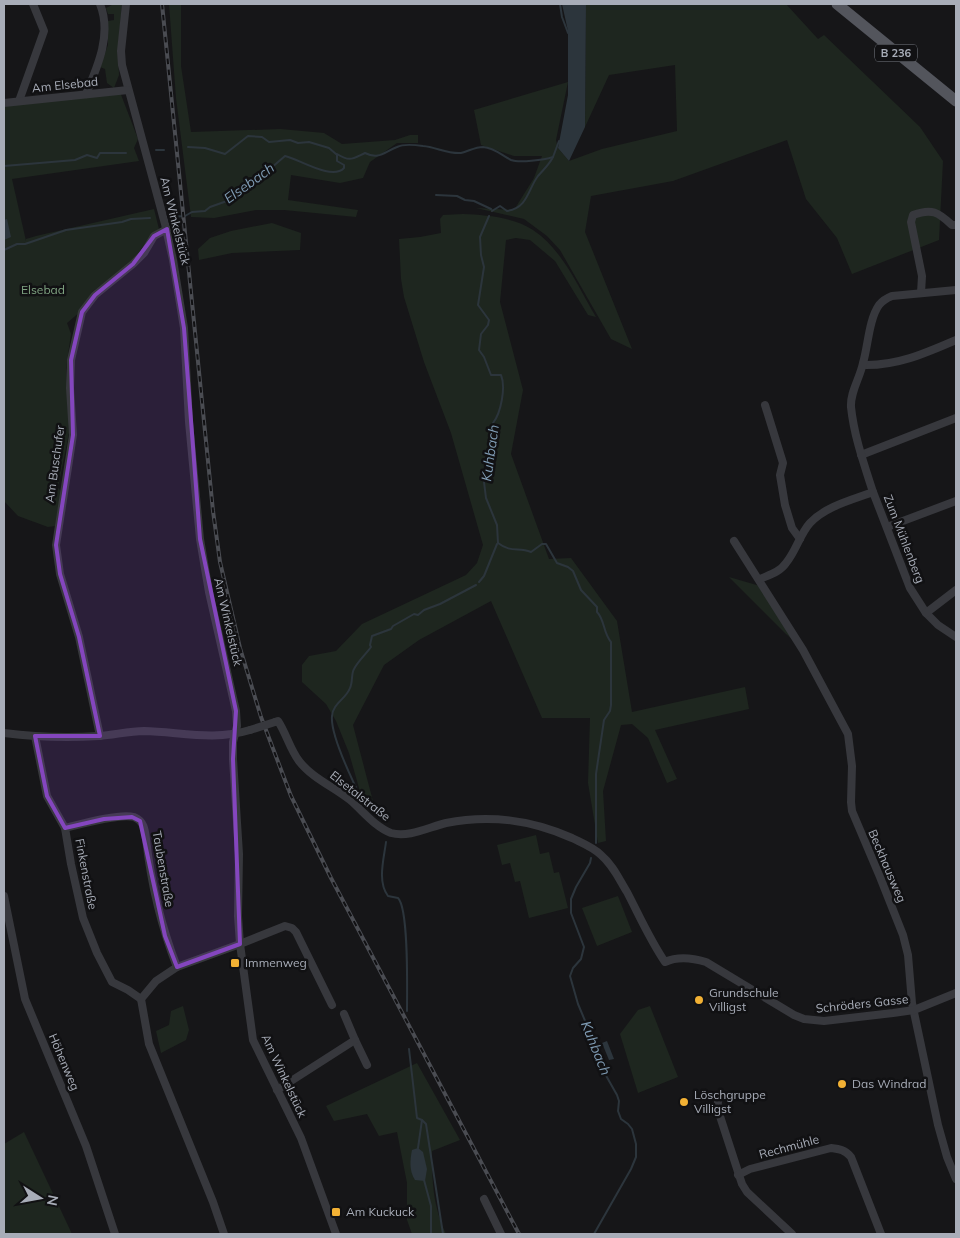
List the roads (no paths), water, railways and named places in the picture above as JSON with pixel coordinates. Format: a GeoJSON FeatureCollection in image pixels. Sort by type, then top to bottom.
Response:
{"type":"FeatureCollection","features":[{"type":"Feature","properties":{"kind":"main road","name":"B 236"},"geometry":{"type":"LineString","coordinates":[[837,4],[956,101]]}},
{"type":"Feature","properties":{"kind":"street"},"geometry":{"type":"LineString","coordinates":[[19,101],[44,31],[33,4]]}},
{"type":"Feature","properties":{"kind":"street"},"geometry":{"type":"LineString","coordinates":[[86,94],[104,44],[103,10],[100,4]]}},
{"type":"Feature","properties":{"kind":"street","name":"Am Winkelstück"},"geometry":{"type":"LineString","coordinates":[[126,4],[121,51],[122,65],[167,228],[183,321],[189,422],[200,539],[209,592],[236,711],[235,735],[232,748],[238,835],[238,916],[253,1040],[309,1157],[336,1234]]}},
{"type":"Feature","properties":{"kind":"street","name":"Am Elsebad"},"geometry":{"type":"LineString","coordinates":[[4,103],[128,90]]}},
{"type":"Feature","properties":{"kind":"street"},"geometry":{"type":"LineString","coordinates":[[921,293],[922,276],[911,222],[913,214],[930,211],[939,214],[952,225],[956,225]]}},
{"type":"Feature","properties":{"kind":"street","name":"Am Buschufer"},"geometry":{"type":"LineString","coordinates":[[100,736],[79,637],[60,574],[56,546],[73,435],[70,388],[71,360],[82,312],[95,295],[144,253],[154,236],[167,228]]}},
{"type":"Feature","properties":{"kind":"street","name":"Zum Mühlenberg"},"geometry":{"type":"LineString","coordinates":[[956,290],[892,296],[885,299],[879,305],[874,316],[863,365],[853,392],[851,405],[861,455],[910,588],[926,613],[956,636]]}},
{"type":"Feature","properties":{"kind":"street"},"geometry":{"type":"LineString","coordinates":[[863,365],[880,365],[920,356],[956,340]]}},
{"type":"Feature","properties":{"kind":"street"},"geometry":{"type":"LineString","coordinates":[[760,579],[777,572],[786,564],[800,539],[792,528],[785,505],[780,474],[784,463],[765,405]]}},
{"type":"Feature","properties":{"kind":"street"},"geometry":{"type":"LineString","coordinates":[[861,455],[956,418]]}},
{"type":"Feature","properties":{"kind":"street","name":"Zum Mühlenberg"},"geometry":{"type":"LineString","coordinates":[[800,539],[810,523],[821,514],[838,505],[874,492]]}},
{"type":"Feature","properties":{"kind":"street"},"geometry":{"type":"LineString","coordinates":[[888,527],[956,501]]}},
{"type":"Feature","properties":{"kind":"street","name":"Beckhausweg"},"geometry":{"type":"LineString","coordinates":[[734,541],[760,579],[803,650],[848,734],[852,766],[852,811],[903,935],[908,955],[912,1003],[938,1125],[947,1157],[956,1179]]}},
{"type":"Feature","properties":{"kind":"street"},"geometry":{"type":"LineString","coordinates":[[926,613],[956,590]]}},
{"type":"Feature","properties":{"kind":"street","name":"Elsetalstraße"},"geometry":{"type":"LineString","coordinates":[[4,733],[35,736],[100,736],[142,731],[214,736],[235,735],[277,721],[295,755],[307,770],[350,800],[376,824],[390,832],[404,834],[467,820],[511,820],[551,830],[591,847],[602,855],[615,870],[653,944],[665,962]]}},
{"type":"Feature","properties":{"kind":"street","name":"Finkenstraße"},"geometry":{"type":"LineString","coordinates":[[35,736],[47,796],[65,828],[83,918],[97,953],[112,982],[141,999]]}},
{"type":"Feature","properties":{"kind":"street","name":"Taubenstraße"},"geometry":{"type":"LineString","coordinates":[[65,828],[104,818],[132,817],[140,821],[144,827],[149,868],[165,936],[177,967]]}},
{"type":"Feature","properties":{"kind":"street","name":"Höhenweg"},"geometry":{"type":"LineString","coordinates":[[4,896],[25,999],[86,1146],[115,1234]]}},
{"type":"Feature","properties":{"kind":"street"},"geometry":{"type":"LineString","coordinates":[[224,1234],[213,1202],[149,1044],[141,999],[156,981],[177,967],[285,926],[292,928],[296,932],[332,1005]]}},
{"type":"Feature","properties":{"kind":"street","name":"Schröders Gasse"},"geometry":{"type":"LineString","coordinates":[[665,962],[690,958],[706,962],[794,1015],[804,1019],[824,1021],[914,1010],[956,994]]}},
{"type":"Feature","properties":{"kind":"street"},"geometry":{"type":"LineString","coordinates":[[344,1014],[354,1040],[367,1065]]}},
{"type":"Feature","properties":{"kind":"street"},"geometry":{"type":"LineString","coordinates":[[276,1090],[354,1040]]}},
{"type":"Feature","properties":{"kind":"street"},"geometry":{"type":"LineString","coordinates":[[720,1096],[717,1107],[738,1174],[747,1192],[792,1234]]}},
{"type":"Feature","properties":{"kind":"street","name":"Rechmühle"},"geometry":{"type":"LineString","coordinates":[[738,1174],[750,1169],[831,1148],[840,1149],[847,1152],[851,1157],[881,1234]]}},
{"type":"Feature","properties":{"kind":"street"},"geometry":{"type":"LineString","coordinates":[[947,1157],[956,1156]]}},
{"type":"Feature","properties":{"kind":"street"},"geometry":{"type":"LineString","coordinates":[[484,1199],[501,1234]]}},
{"type":"Feature","properties":{"kind":"waterway","name":"Elsebach"},"geometry":{"type":"LineString","coordinates":[[560,4],[562,17],[568,33]]}},
{"type":"Feature","properties":{"kind":"waterway"},"geometry":{"type":"LineString","coordinates":[[188,147],[205,148],[225,154],[248,136],[262,137],[269,142],[290,140],[298,143],[309,142],[329,148],[336,154]]}},
{"type":"Feature","properties":{"kind":"waterway","name":"Elsebach"},"geometry":{"type":"LineString","coordinates":[[170,217],[185,216],[192,212],[205,211],[210,207],[227,201],[232,195],[241,192],[245,187],[256,181],[285,156],[315,168],[332,172],[344,168],[344,165],[337,161],[337,154],[348,159],[365,153],[374,156],[406,145],[417,145],[456,153],[483,147],[494,150],[511,160],[525,161],[553,157],[559,141]]}},
{"type":"Feature","properties":{"kind":"waterway"},"geometry":{"type":"LineString","coordinates":[[156,150],[164,150]]}},
{"type":"Feature","properties":{"kind":"waterway"},"geometry":{"type":"LineString","coordinates":[[4,166],[75,160],[87,155],[97,158],[100,153],[126,153]]}},
{"type":"Feature","properties":{"kind":"waterway","name":"Kuhbach"},"geometry":{"type":"LineString","coordinates":[[492,211],[500,206],[507,211],[519,206],[553,157]]}},
{"type":"Feature","properties":{"kind":"waterway"},"geometry":{"type":"LineString","coordinates":[[436,195],[457,196],[491,209]]}},
{"type":"Feature","properties":{"kind":"waterway","name":"Kuhbach"},"geometry":{"type":"LineString","coordinates":[[489,216],[480,237],[484,267],[478,305],[489,320],[488,325],[481,334],[479,350],[491,375],[501,375],[503,393],[500,407],[493,423],[490,458],[484,482],[486,498],[497,525],[498,543],[507,548],[531,552],[542,544],[546,544],[557,563],[573,571],[581,590],[597,607],[597,612],[611,642],[611,705],[610,711],[604,720],[596,774],[596,843]]}},
{"type":"Feature","properties":{"kind":"waterway","name":"Elsebach"},"geometry":{"type":"LineString","coordinates":[[4,250],[17,244],[25,244],[66,230],[131,219],[150,218]]}},
{"type":"Feature","properties":{"kind":"waterway"},"geometry":{"type":"LineString","coordinates":[[479,582],[484,576],[497,544]]}},
{"type":"Feature","properties":{"kind":"waterway"},"geometry":{"type":"LineString","coordinates":[[364,804],[344,760],[332,724],[333,712],[351,686],[354,669],[371,647],[372,636],[391,629],[414,614],[418,615],[424,610],[440,604],[476,585]]}},
{"type":"Feature","properties":{"kind":"waterway"},"geometry":{"type":"LineString","coordinates":[[386,842],[382,870],[383,884],[388,896],[398,898],[402,905],[406,933],[407,1011]]}},
{"type":"Feature","properties":{"kind":"waterway","name":"Kuhbach"},"geometry":{"type":"LineString","coordinates":[[591,858],[571,899],[571,913],[584,947],[581,959],[573,968],[570,976],[578,1004],[591,1035],[593,1047],[617,1095],[619,1101],[618,1111],[621,1119],[632,1129],[636,1144],[636,1157],[631,1169],[594,1234]]}},
{"type":"Feature","properties":{"kind":"waterway"},"geometry":{"type":"LineString","coordinates":[[409,1049],[417,1118],[422,1120],[418,1148]]}},
{"type":"Feature","properties":{"kind":"waterway"},"geometry":{"type":"LineString","coordinates":[[422,1120],[426,1124],[443,1234]]}},
{"type":"Feature","properties":{"kind":"waterway"},"geometry":{"type":"LineString","coordinates":[[424,1180],[431,1206],[431,1234]]}},
{"type":"Feature","properties":{"kind":"railway"},"geometry":{"type":"LineString","coordinates":[[162,4],[213,511],[220,562],[240,648],[261,717],[291,796],[331,878],[519,1234]]}},
{"type":"Feature","properties":{"kind":"place","name":"Immenweg"},"geometry":{"type":"Point","coordinates":[235,963]}},
{"type":"Feature","properties":{"kind":"place","name":"Grundschule Villigst"},"geometry":{"type":"Point","coordinates":[699,1000]}},
{"type":"Feature","properties":{"kind":"place","name":"Das Windrad"},"geometry":{"type":"Point","coordinates":[842,1084]}},
{"type":"Feature","properties":{"kind":"place","name":"Löschgruppe Villigst"},"geometry":{"type":"Point","coordinates":[684,1102]}},
{"type":"Feature","properties":{"kind":"place","name":"Am Kuckuck"},"geometry":{"type":"Point","coordinates":[336,1212]}},
{"type":"Feature","properties":{"kind":"park label","name":"Elsebad"},"geometry":{"type":"Point","coordinates":[43,290]}}]}
